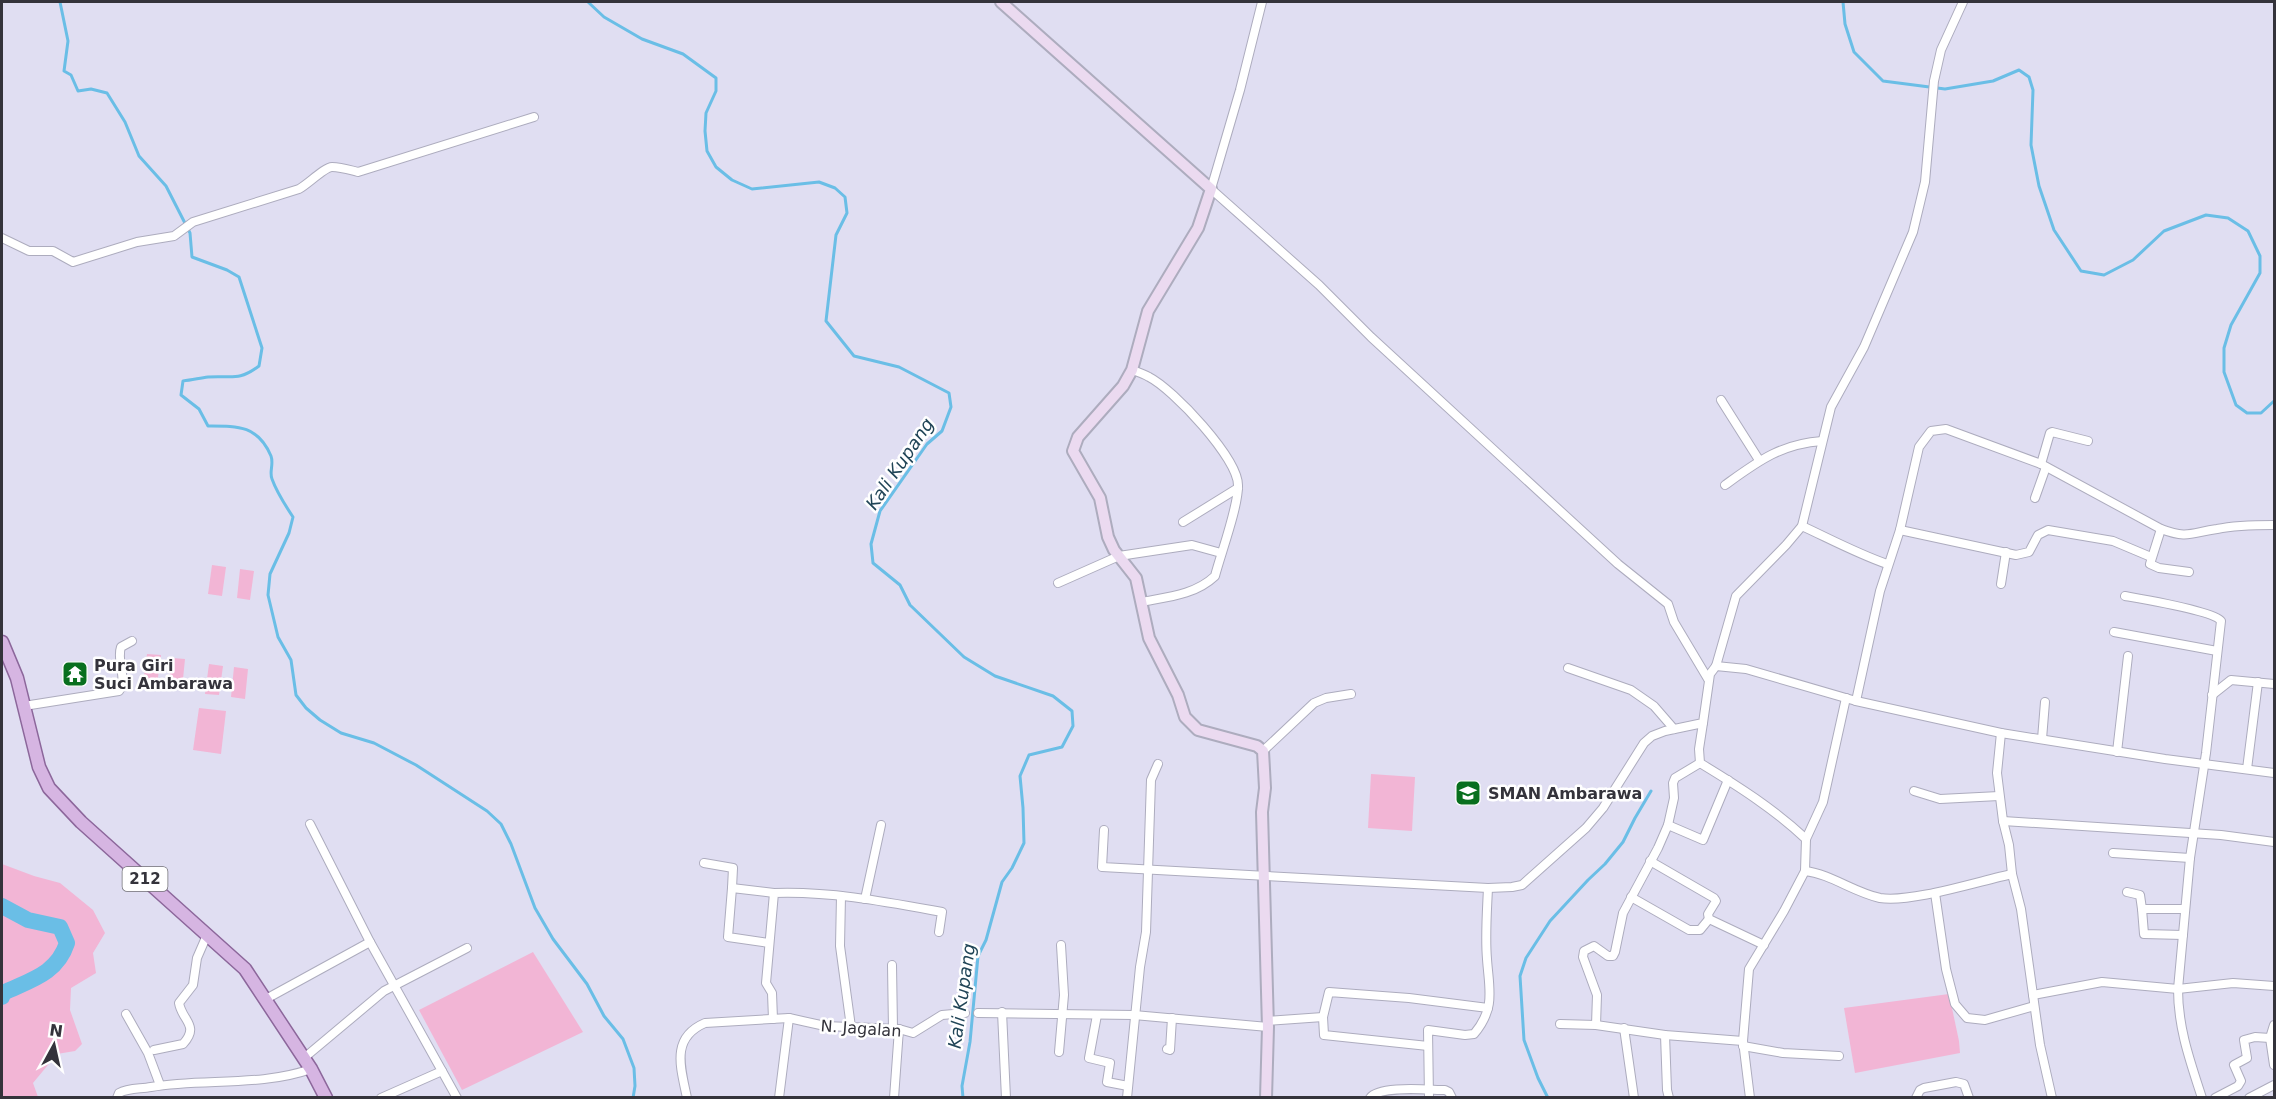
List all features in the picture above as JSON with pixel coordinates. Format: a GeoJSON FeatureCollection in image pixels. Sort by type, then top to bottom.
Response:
{"type":"FeatureCollection","features":[{"type":"Feature","properties":{"kind":"main road","name":"212"},"geometry":{"type":"LineString","coordinates":[[2,642],[17,678],[39,767],[49,788],[64,806],[245,969],[307,1063],[326,1098]]}},
{"type":"Feature","properties":{"kind":"street"},"geometry":{"type":"LineString","coordinates":[[1001,2],[1319,285],[1371,337],[1618,564],[1668,604],[1674,622],[1708,679]]}},
{"type":"Feature","properties":{"kind":"street"},"geometry":{"type":"LineString","coordinates":[[1262,2],[1243,80],[1198,228],[1148,310],[1132,370],[1123,387],[1077,437],[1073,451],[1100,498],[1108,537],[1136,578],[1149,638],[1190,722],[1198,730],[1257,746],[1263,751]]}},
{"type":"Feature","properties":{"kind":"street"},"geometry":{"type":"LineString","coordinates":[[1716,666],[1736,596],[1802,526],[1831,407],[1864,347],[1913,232],[1925,183],[1934,81],[1941,50],[1963,2]]}},
{"type":"Feature","properties":{"kind":"street"},"geometry":{"type":"LineString","coordinates":[[2,238],[29,251],[53,251],[70,261],[80,261],[137,242],[174,236],[193,222],[298,189],[314,180],[325,168],[332,167],[358,172],[534,117]]}},
{"type":"Feature","properties":{"kind":"street"},"geometry":{"type":"LineString","coordinates":[[1132,370],[1149,376],[1159,383],[1191,413],[1217,444],[1239,484],[1215,576],[1206,585],[1192,591],[1141,602]]}},
{"type":"Feature","properties":{"kind":"street"},"geometry":{"type":"LineString","coordinates":[[1721,400],[1759,460]]}},
{"type":"Feature","properties":{"kind":"street"},"geometry":{"type":"LineString","coordinates":[[1856,701],[1887,564],[1899,530],[1919,447],[1931,431],[1946,429],[2043,466],[2161,529],[2177,535],[2189,536],[2217,528],[2274,525]]}},
{"type":"Feature","properties":{"kind":"street"},"geometry":{"type":"LineString","coordinates":[[2035,498],[2050,434],[2052,432],[2088,441]]}},
{"type":"Feature","properties":{"kind":"street"},"geometry":{"type":"LineString","coordinates":[[1725,485],[1774,452],[1801,443],[1822,441]]}},
{"type":"Feature","properties":{"kind":"street"},"geometry":{"type":"LineString","coordinates":[[1183,522],[1238,488]]}},
{"type":"Feature","properties":{"kind":"street"},"geometry":{"type":"LineString","coordinates":[[1802,526],[1860,555],[1887,564]]}},
{"type":"Feature","properties":{"kind":"street"},"geometry":{"type":"LineString","coordinates":[[2161,529],[2150,564],[2189,572]]}},
{"type":"Feature","properties":{"kind":"street"},"geometry":{"type":"LineString","coordinates":[[1899,530],[2016,555],[2029,552],[2038,535],[2048,530],[2113,541],[2151,557]]}},
{"type":"Feature","properties":{"kind":"street"},"geometry":{"type":"LineString","coordinates":[[1058,583],[1119,556],[1192,546],[1221,553]]}},
{"type":"Feature","properties":{"kind":"street"},"geometry":{"type":"LineString","coordinates":[[2001,584],[2006,552]]}},
{"type":"Feature","properties":{"kind":"street"},"geometry":{"type":"LineString","coordinates":[[2126,596],[2218,617],[2221,621],[2190,858],[2178,989],[2178,1010],[2183,1040],[2202,1098]]}},
{"type":"Feature","properties":{"kind":"street"},"geometry":{"type":"LineString","coordinates":[[2114,632],[2217,651]]}},
{"type":"Feature","properties":{"kind":"street"},"geometry":{"type":"LineString","coordinates":[[24,706],[119,691],[123,684],[119,654],[122,647],[132,641]]}},
{"type":"Feature","properties":{"kind":"street"},"geometry":{"type":"LineString","coordinates":[[2117,752],[2128,656]]}},
{"type":"Feature","properties":{"kind":"street"},"geometry":{"type":"LineString","coordinates":[[1806,839],[1784,819],[1701,763],[1699,749],[1708,679],[1711,669],[1716,666],[1746,669],[1856,701],[2001,733],[2117,752],[2274,773]]}},
{"type":"Feature","properties":{"kind":"street"},"geometry":{"type":"LineString","coordinates":[[1569,668],[1631,690],[1654,706],[1674,729]]}},
{"type":"Feature","properties":{"kind":"street"},"geometry":{"type":"LineString","coordinates":[[2212,695],[2231,680],[2274,684]]}},
{"type":"Feature","properties":{"kind":"street"},"geometry":{"type":"LineString","coordinates":[[2247,769],[2258,682]]}},
{"type":"Feature","properties":{"kind":"street"},"geometry":{"type":"LineString","coordinates":[[1266,1098],[1268,1024],[1263,751],[1314,703],[1326,698],[1351,694]]}},
{"type":"Feature","properties":{"kind":"street"},"geometry":{"type":"LineString","coordinates":[[1750,1098],[1743,1044],[1749,969],[1805,871],[1806,839],[1823,802],[1846,698]]}},
{"type":"Feature","properties":{"kind":"street"},"geometry":{"type":"LineString","coordinates":[[2042,739],[2045,702]]}},
{"type":"Feature","properties":{"kind":"street"},"geometry":{"type":"LineString","coordinates":[[1104,830],[1102,867],[1488,888],[1512,887],[1522,885],[1586,828],[1603,808],[1644,743],[1653,736],[1703,723]]}},
{"type":"Feature","properties":{"kind":"street"},"geometry":{"type":"LineString","coordinates":[[2001,733],[1997,773],[1999,796],[2009,845],[2012,874],[2021,909],[2040,1045],[2052,1098]]}},
{"type":"Feature","properties":{"kind":"street"},"geometry":{"type":"LineString","coordinates":[[1596,1025],[1597,994],[1584,951],[1594,946],[1608,956],[1613,956],[1623,913],[1668,825],[1674,798],[1675,778],[1701,763]]}},
{"type":"Feature","properties":{"kind":"street"},"geometry":{"type":"LineString","coordinates":[[1127,1098],[1134,1015],[1146,932],[1151,780],[1158,764]]}},
{"type":"Feature","properties":{"kind":"street"},"geometry":{"type":"LineString","coordinates":[[1668,825],[1704,840],[1728,780]]}},
{"type":"Feature","properties":{"kind":"street"},"geometry":{"type":"LineString","coordinates":[[1914,791],[1940,799],[1999,796]]}},
{"type":"Feature","properties":{"kind":"street"},"geometry":{"type":"LineString","coordinates":[[2003,821],[2056,822],[2221,835],[2274,842]]}},
{"type":"Feature","properties":{"kind":"street"},"geometry":{"type":"LineString","coordinates":[[310,824],[393,985],[457,1098]]}},
{"type":"Feature","properties":{"kind":"street"},"geometry":{"type":"LineString","coordinates":[[865,899],[881,825]]}},
{"type":"Feature","properties":{"kind":"street"},"geometry":{"type":"LineString","coordinates":[[2113,853],[2190,858]]}},
{"type":"Feature","properties":{"kind":"street"},"geometry":{"type":"LineString","coordinates":[[1631,897],[1689,930],[1700,930],[1709,919],[1708,914],[1716,901],[1714,898],[1650,861]]}},
{"type":"Feature","properties":{"kind":"street"},"geometry":{"type":"LineString","coordinates":[[704,863],[733,868],[728,937],[769,943]]}},
{"type":"Feature","properties":{"kind":"street"},"geometry":{"type":"LineString","coordinates":[[1805,871],[1823,874],[1851,889],[1881,898],[1896,899],[2012,874]]}},
{"type":"Feature","properties":{"kind":"street"},"geometry":{"type":"LineString","coordinates":[[732,888],[774,893],[841,896],[942,912],[939,932]]}},
{"type":"Feature","properties":{"kind":"street"},"geometry":{"type":"LineString","coordinates":[[1429,1094],[1428,1030],[1474,1034],[1488,1008],[1491,990],[1487,961],[1488,888]]}},
{"type":"Feature","properties":{"kind":"street"},"geometry":{"type":"LineString","coordinates":[[1935,892],[1946,969],[1955,1004],[1967,1018],[1985,1020],[2034,1006]]}},
{"type":"Feature","properties":{"kind":"street"},"geometry":{"type":"LineString","coordinates":[[2127,892],[2140,895],[2144,934],[2183,935]]}},
{"type":"Feature","properties":{"kind":"street"},"geometry":{"type":"LineString","coordinates":[[773,1019],[771,993],[766,983],[774,893]]}},
{"type":"Feature","properties":{"kind":"street"},"geometry":{"type":"LineString","coordinates":[[841,896],[840,946],[851,1028]]}},
{"type":"Feature","properties":{"kind":"street"},"geometry":{"type":"LineString","coordinates":[[2142,909],[2186,909]]}},
{"type":"Feature","properties":{"kind":"street"},"geometry":{"type":"LineString","coordinates":[[1709,919],[1764,945]]}},
{"type":"Feature","properties":{"kind":"street"},"geometry":{"type":"LineString","coordinates":[[154,1050],[183,1044],[190,1033],[189,1023],[179,1003],[193,985],[198,958],[207,935]]}},
{"type":"Feature","properties":{"kind":"street"},"geometry":{"type":"LineString","coordinates":[[266,999],[370,942]]}},
{"type":"Feature","properties":{"kind":"street"},"geometry":{"type":"LineString","coordinates":[[1059,1052],[1063,1015],[1061,945]]}},
{"type":"Feature","properties":{"kind":"street"},"geometry":{"type":"LineString","coordinates":[[117,1098],[123,1091],[160,1085],[293,1075],[374,998],[393,985],[467,948]]}},
{"type":"Feature","properties":{"kind":"street"},"geometry":{"type":"LineString","coordinates":[[892,965],[896,1029],[894,1098]]}},
{"type":"Feature","properties":{"kind":"street"},"geometry":{"type":"LineString","coordinates":[[2033,995],[2102,982],[2178,989],[2233,983],[2274,986]]}},
{"type":"Feature","properties":{"kind":"street"},"geometry":{"type":"LineString","coordinates":[[1428,1046],[1324,1035],[1323,1017],[1329,993],[1409,998],[1488,1008]]}},
{"type":"Feature","properties":{"kind":"street"},"geometry":{"type":"LineString","coordinates":[[1002,1012],[1005,1098]]}},
{"type":"Feature","properties":{"kind":"street","name":"N. Jagalan"},"geometry":{"type":"LineString","coordinates":[[687,1098],[680,1050],[694,1028],[705,1023],[789,1018],[825,1026],[896,1029],[913,1033],[942,1015],[965,1013]]}},
{"type":"Feature","properties":{"kind":"street"},"geometry":{"type":"LineString","coordinates":[[978,1013],[1134,1015],[1268,1024],[1323,1017]]}},
{"type":"Feature","properties":{"kind":"street"},"geometry":{"type":"LineString","coordinates":[[126,1014],[148,1053],[160,1085]]}},
{"type":"Feature","properties":{"kind":"street"},"geometry":{"type":"LineString","coordinates":[[1097,1015],[1089,1058],[1110,1063],[1107,1082],[1128,1086]]}},
{"type":"Feature","properties":{"kind":"street"},"geometry":{"type":"LineString","coordinates":[[779,1098],[789,1018]]}},
{"type":"Feature","properties":{"kind":"street"},"geometry":{"type":"LineString","coordinates":[[1167,1049],[1170,1050],[1172,1018]]}},
{"type":"Feature","properties":{"kind":"street"},"geometry":{"type":"LineString","coordinates":[[1560,1024],[1624,1028],[1743,1044],[1783,1053],[1839,1056]]}},
{"type":"Feature","properties":{"kind":"street"},"geometry":{"type":"LineString","coordinates":[[2274,1025],[2270,1038],[2274,1065]]}},
{"type":"Feature","properties":{"kind":"street"},"geometry":{"type":"LineString","coordinates":[[1624,1028],[1634,1098]]}},
{"type":"Feature","properties":{"kind":"street"},"geometry":{"type":"LineString","coordinates":[[1665,1035],[1669,1098]]}},
{"type":"Feature","properties":{"kind":"street"},"geometry":{"type":"LineString","coordinates":[[2215,1098],[2238,1086],[2241,1081],[2234,1065],[2247,1058],[2244,1040],[2255,1037],[2270,1038]]}},
{"type":"Feature","properties":{"kind":"street"},"geometry":{"type":"LineString","coordinates":[[381,1098],[442,1071]]}},
{"type":"Feature","properties":{"kind":"street"},"geometry":{"type":"LineString","coordinates":[[1916,1098],[1916,1094],[1924,1088],[1956,1082],[1964,1084],[1969,1098]]}},
{"type":"Feature","properties":{"kind":"street"},"geometry":{"type":"LineString","coordinates":[[2249,1098],[2274,1084]]}},
{"type":"Feature","properties":{"kind":"street"},"geometry":{"type":"LineString","coordinates":[[1370,1098],[1374,1094],[1396,1089],[1429,1094],[1445,1090],[1452,1098]]}},
{"type":"Feature","properties":{"kind":"shaded area"},"geometry":{"type":"Polygon","coordinates":[[[212,565],[226,567],[222,596],[208,594],[212,565]]]}},
{"type":"Feature","properties":{"kind":"shaded area"},"geometry":{"type":"Polygon","coordinates":[[[240,569],[254,571],[250,600],[237,598],[240,569]]]}},
{"type":"Feature","properties":{"kind":"shaded area"},"geometry":{"type":"Polygon","coordinates":[[[147,654],[161,655],[157,685],[143,683],[147,654]]]}},
{"type":"Feature","properties":{"kind":"shaded area"},"geometry":{"type":"Polygon","coordinates":[[[172,658],[185,659],[182,689],[168,687],[172,658]]]}},
{"type":"Feature","properties":{"kind":"shaded area"},"geometry":{"type":"Polygon","coordinates":[[[209,664],[223,666],[219,695],[205,694],[209,664]]]}},
{"type":"Feature","properties":{"kind":"shaded area"},"geometry":{"type":"Polygon","coordinates":[[[234,667],[248,669],[245,699],[231,697],[234,667]]]}},
{"type":"Feature","properties":{"kind":"shaded area"},"geometry":{"type":"Polygon","coordinates":[[[199,708],[226,711],[221,754],[193,750],[199,708]]]}},
{"type":"Feature","properties":{"kind":"shaded area"},"geometry":{"type":"Polygon","coordinates":[[[1371,774],[1415,777],[1412,831],[1368,828],[1371,774]]]}},
{"type":"Feature","properties":{"kind":"shaded area"},"geometry":{"type":"Polygon","coordinates":[[[2,864],[60,883],[93,910],[105,933],[93,953],[96,973],[71,988],[70,1010],[82,1044],[75,1051],[57,1054],[33,1083],[38,1097],[2,1097],[2,864]]]}},
{"type":"Feature","properties":{"kind":"shaded area"},"geometry":{"type":"Polygon","coordinates":[[[533,952],[583,1032],[462,1090],[419,1010],[533,952]]]}},
{"type":"Feature","properties":{"kind":"shaded area"},"geometry":{"type":"Polygon","coordinates":[[[1949,994],[1960,1053],[1855,1073],[1844,1008],[1949,994]]]}},
{"type":"Feature","properties":{"kind":"waterway"},"geometry":{"type":"LineString","coordinates":[[60,2],[68,41],[64,71],[71,75],[78,91],[91,89],[107,93],[125,122],[139,156],[166,186],[190,233],[192,257],[239,277],[262,348],[259,366],[240,376],[208,377],[183,381],[181,395],[199,409],[208,426],[246,429],[260,438],[271,456],[272,479],[293,517],[289,533],[270,574],[268,595],[278,637],[291,660],[296,695],[320,720],[341,733],[374,743],[416,765],[487,811],[501,824],[535,908],[553,939],[587,984],[604,1016],[623,1039],[634,1068],[633,1098]]}},
{"type":"Feature","properties":{"kind":"waterway","name":"Kali Kupang"},"geometry":{"type":"LineString","coordinates":[[588,2],[604,17],[642,39],[683,54],[716,78],[716,91],[706,113],[707,151],[716,167],[732,180],[752,189],[819,182],[835,188],[845,197],[847,213],[836,235],[826,321],[854,356],[899,367],[949,393],[951,407],[942,431],[927,444],[880,511],[871,544],[873,563],[900,585],[910,605],[964,657],[995,676],[1053,696],[1072,711],[1073,726],[1062,747],[1029,755],[1020,776],[1024,843],[1012,868],[1002,882],[986,940],[978,956],[970,1042],[962,1086],[963,1098]]}},
{"type":"Feature","properties":{"kind":"waterway"},"geometry":{"type":"LineString","coordinates":[[1843,2],[1845,24],[1854,52],[1883,81],[1945,89],[1993,81],[2019,70],[2029,77],[2033,90],[2031,145],[2039,186],[2054,230],[2081,271],[2104,275],[2133,260],[2164,231],[2206,215],[2228,218],[2248,231],[2260,256],[2260,273],[2231,325],[2224,348],[2224,372],[2236,405],[2247,413],[2261,413],[2274,401]]}},
{"type":"Feature","properties":{"kind":"waterway"},"geometry":{"type":"LineString","coordinates":[[1548,1098],[1524,1040],[1520,976],[1526,958],[1550,921],[1623,842],[1651,791]]}},
{"type":"Feature","properties":{"kind":"waterway"},"geometry":{"type":"LineString","coordinates":[[2,906],[28,920],[60,927],[67,943],[57,962],[49,969],[32,980],[3,993],[2,997]]}},
{"type":"Feature","properties":{"kind":"place","name":"Pura Giri Suci Ambarawa"},"geometry":{"type":"Point","coordinates":[75,674]}},
{"type":"Feature","properties":{"kind":"place","name":"SMAN Ambarawa"},"geometry":{"type":"Point","coordinates":[1468,793]}}]}
